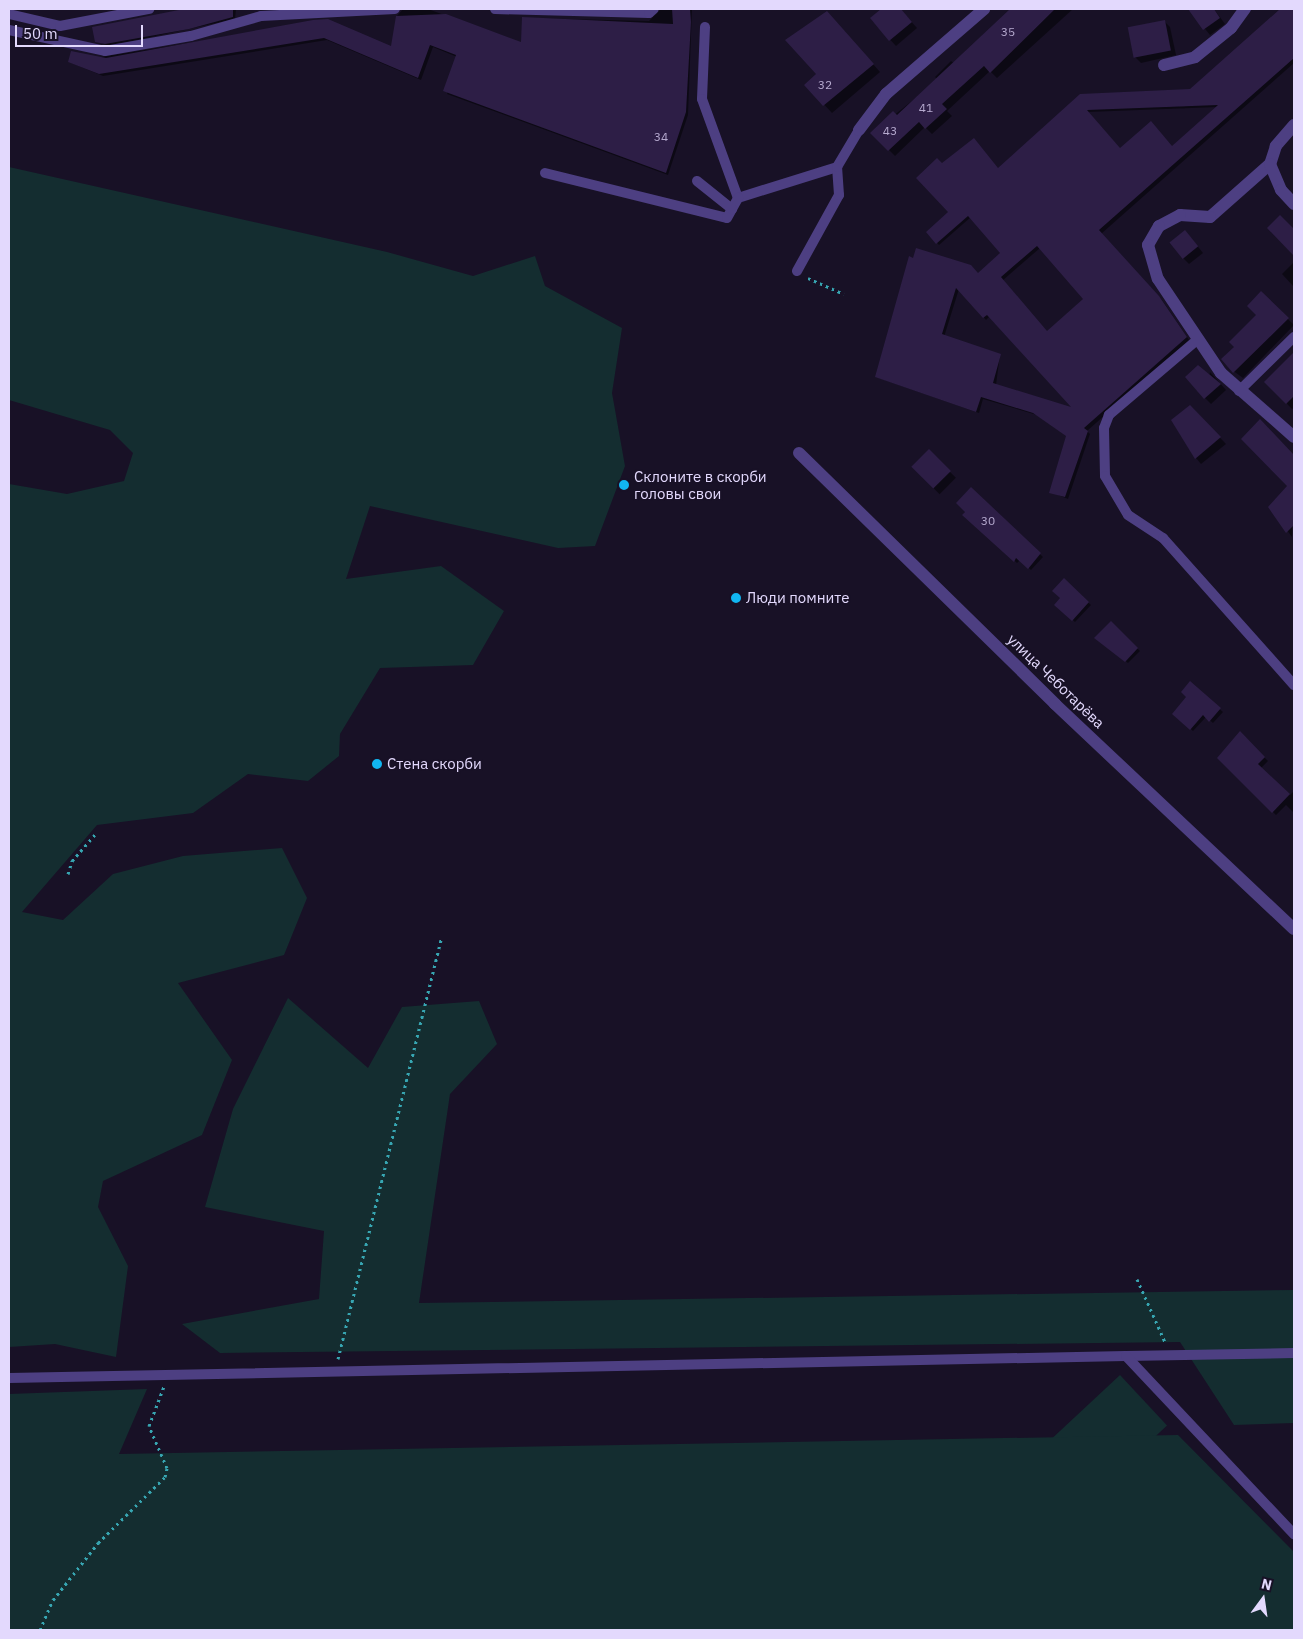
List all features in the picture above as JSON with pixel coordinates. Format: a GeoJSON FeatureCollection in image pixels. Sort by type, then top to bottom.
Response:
{"type":"FeatureCollection","features":[{"type":"Feature","properties":{"kind":"street"},"geometry":{"type":"LineString","coordinates":[[859,130],[886,94],[984,9]]}},
{"type":"Feature","properties":{"kind":"street"},"geometry":{"type":"LineString","coordinates":[[1164,65],[1195,57],[1231,28],[1245,9]]}},
{"type":"Feature","properties":{"kind":"street"},"geometry":{"type":"LineString","coordinates":[[1294,125],[1276,146],[1270,164],[1210,217],[1180,215],[1159,226],[1148,245],[1158,279],[1197,340],[1239,391],[1294,437]]}},
{"type":"Feature","properties":{"kind":"street"},"geometry":{"type":"LineString","coordinates":[[1270,164],[1281,190],[1294,204]]}},
{"type":"Feature","properties":{"kind":"street","name":"улица Чеботарёва"},"geometry":{"type":"LineString","coordinates":[[799,452],[1055,704],[1294,929]]}},
{"type":"Feature","properties":{"kind":"lane"},"geometry":{"type":"LineString","coordinates":[[9,14],[60,26],[149,9]]}},
{"type":"Feature","properties":{"kind":"lane"},"geometry":{"type":"LineString","coordinates":[[9,30],[105,51],[191,36],[261,16],[396,9]]}},
{"type":"Feature","properties":{"kind":"lane"},"geometry":{"type":"LineString","coordinates":[[495,9],[649,13],[654,9]]}},
{"type":"Feature","properties":{"kind":"lane"},"geometry":{"type":"LineString","coordinates":[[705,27],[702,99],[738,198]]}},
{"type":"Feature","properties":{"kind":"lane"},"geometry":{"type":"LineString","coordinates":[[797,271],[840,195],[837,167],[859,130]]}},
{"type":"Feature","properties":{"kind":"lane"},"geometry":{"type":"LineString","coordinates":[[545,173],[727,218],[738,198],[837,167]]}},
{"type":"Feature","properties":{"kind":"lane"},"geometry":{"type":"LineString","coordinates":[[697,180],[732,209]]}},
{"type":"Feature","properties":{"kind":"lane"},"geometry":{"type":"LineString","coordinates":[[1239,391],[1294,337]]}},
{"type":"Feature","properties":{"kind":"lane"},"geometry":{"type":"LineString","coordinates":[[1197,340],[1109,416],[1104,428],[1105,476],[1128,515],[1164,538],[1294,685]]}},
{"type":"Feature","properties":{"kind":"lane"},"geometry":{"type":"LineString","coordinates":[[9,1378],[1294,1353]]}},
{"type":"Feature","properties":{"kind":"lane"},"geometry":{"type":"LineString","coordinates":[[1126,1356],[1294,1534]]}},
{"type":"Feature","properties":{"kind":"path"},"geometry":{"type":"LineString","coordinates":[[797,271],[844,294]]}},
{"type":"Feature","properties":{"kind":"path"},"geometry":{"type":"LineString","coordinates":[[68,874],[72,862],[96,832]]}},
{"type":"Feature","properties":{"kind":"path"},"geometry":{"type":"LineString","coordinates":[[335,1372],[442,937]]}},
{"type":"Feature","properties":{"kind":"path"},"geometry":{"type":"LineString","coordinates":[[1137,1279],[1170,1354]]}},
{"type":"Feature","properties":{"kind":"path"},"geometry":{"type":"LineString","coordinates":[[40,1630],[53,1600],[98,1544],[165,1477],[167,1468],[149,1422],[168,1375]]}},
{"type":"Feature","properties":{"kind":"green space"},"geometry":{"type":"Polygon","coordinates":[[[9,167],[387,252],[473,276],[535,256],[545,286],[622,328],[612,393],[625,466],[595,546],[558,548],[370,506],[346,579],[441,566],[504,611],[473,665],[380,668],[340,734],[339,756],[308,781],[248,774],[193,813],[97,825],[22,912],[63,920],[113,874],[183,856],[282,848],[307,898],[284,955],[178,983],[232,1060],[202,1135],[103,1181],[98,1207],[128,1266],[116,1357],[55,1344],[9,1347],[9,484],[67,494],[124,481],[133,453],[110,430],[9,400],[9,167]]]}},
{"type":"Feature","properties":{"kind":"green space"},"geometry":{"type":"Polygon","coordinates":[[[288,998],[368,1068],[402,1007],[479,1001],[497,1044],[450,1094],[419,1303],[1294,1290],[1294,1423],[1234,1425],[1180,1342],[220,1353],[182,1324],[319,1299],[324,1231],[205,1207],[233,1109],[288,998]]]}},
{"type":"Feature","properties":{"kind":"green space"},"geometry":{"type":"Polygon","coordinates":[[[1120,1375],[1167,1425],[948,1630],[847,1630],[1120,1375]]]}},
{"type":"Feature","properties":{"kind":"green space"},"geometry":{"type":"Polygon","coordinates":[[[147,1389],[119,1454],[1178,1435],[1294,1552],[1294,1630],[9,1630],[9,1394],[147,1389]]]}},
{"type":"Feature","properties":{"kind":"building"},"geometry":{"type":"Polygon","coordinates":[[[184,9],[233,9],[233,17],[189,29],[105,44],[95,42],[92,27],[184,9]]]}},
{"type":"Feature","properties":{"kind":"building"},"geometry":{"type":"Polygon","coordinates":[[[672,9],[690,9],[691,22],[686,112],[666,173],[443,91],[456,55],[430,45],[418,78],[324,38],[99,74],[68,62],[71,51],[106,58],[313,20],[328,19],[391,46],[396,16],[446,14],[521,42],[522,17],[673,24],[672,9]]]}},
{"type":"Feature","properties":{"kind":"building"},"geometry":{"type":"Polygon","coordinates":[[[881,9],[901,9],[912,22],[889,41],[870,18],[881,9]]]}},
{"type":"Feature","properties":{"kind":"building"},"geometry":{"type":"Polygon","coordinates":[[[1010,9],[1055,9],[990,73],[984,66],[942,104],[947,109],[925,129],[919,122],[888,151],[870,133],[893,111],[897,115],[1010,9]]]}},
{"type":"Feature","properties":{"kind":"building"},"geometry":{"type":"Polygon","coordinates":[[[1188,9],[1214,9],[1220,18],[1203,30],[1188,9]]]}},
{"type":"Feature","properties":{"kind":"building"},"geometry":{"type":"Polygon","coordinates":[[[1280,9],[1294,9],[1294,58],[1099,230],[1159,296],[1187,337],[1084,428],[1088,431],[1065,497],[1049,493],[1066,436],[1033,413],[981,397],[976,412],[875,377],[909,256],[913,258],[916,248],[971,265],[978,273],[1000,253],[968,216],[936,244],[926,232],[948,212],[916,178],[937,158],[942,163],[974,138],[998,168],[1080,94],[1190,89],[1280,9]],[[1218,105],[1087,110],[1120,148],[1151,121],[1172,146],[1218,105]],[[1037,246],[1001,277],[1047,331],[1083,299],[1037,246]],[[956,288],[942,334],[1001,354],[993,383],[1071,407],[987,315],[983,318],[956,288]]]}},
{"type":"Feature","properties":{"kind":"building"},"geometry":{"type":"Polygon","coordinates":[[[827,11],[874,64],[823,106],[804,85],[816,74],[785,40],[827,11]]]}},
{"type":"Feature","properties":{"kind":"building"},"geometry":{"type":"Polygon","coordinates":[[[1165,20],[1171,50],[1134,58],[1128,27],[1165,20]]]}},
{"type":"Feature","properties":{"kind":"building"},"geometry":{"type":"Polygon","coordinates":[[[1280,215],[1294,229],[1294,256],[1267,228],[1280,215]]]}},
{"type":"Feature","properties":{"kind":"building"},"geometry":{"type":"Polygon","coordinates":[[[1185,230],[1198,246],[1183,259],[1169,243],[1185,230]]]}},
{"type":"Feature","properties":{"kind":"building"},"geometry":{"type":"Polygon","coordinates":[[[1261,291],[1289,318],[1233,373],[1221,359],[1234,347],[1229,342],[1256,315],[1247,306],[1261,291]]]}},
{"type":"Feature","properties":{"kind":"building"},"geometry":{"type":"Polygon","coordinates":[[[1294,352],[1294,396],[1286,404],[1264,382],[1294,352]]]}},
{"type":"Feature","properties":{"kind":"building"},"geometry":{"type":"Polygon","coordinates":[[[1198,365],[1221,384],[1204,399],[1185,377],[1198,365]]]}},
{"type":"Feature","properties":{"kind":"building"},"geometry":{"type":"Polygon","coordinates":[[[1190,405],[1221,437],[1195,459],[1171,420],[1190,405]]]}},
{"type":"Feature","properties":{"kind":"building"},"geometry":{"type":"Polygon","coordinates":[[[1260,419],[1294,455],[1294,525],[1286,533],[1268,507],[1287,486],[1241,439],[1260,419]]]}},
{"type":"Feature","properties":{"kind":"building"},"geometry":{"type":"Polygon","coordinates":[[[929,449],[951,471],[933,489],[911,467],[929,449]]]}},
{"type":"Feature","properties":{"kind":"building"},"geometry":{"type":"Polygon","coordinates":[[[971,487],[1041,553],[1028,569],[1016,558],[1014,562],[962,515],[965,512],[956,503],[971,487]]]}},
{"type":"Feature","properties":{"kind":"building"},"geometry":{"type":"Polygon","coordinates":[[[1064,578],[1089,602],[1072,621],[1054,605],[1060,598],[1052,591],[1064,578]]]}},
{"type":"Feature","properties":{"kind":"building"},"geometry":{"type":"Polygon","coordinates":[[[1111,621],[1138,648],[1125,662],[1094,638],[1111,621]]]}},
{"type":"Feature","properties":{"kind":"building"},"geometry":{"type":"Polygon","coordinates":[[[1190,681],[1221,708],[1209,722],[1203,715],[1190,730],[1172,714],[1186,697],[1181,692],[1190,681]]]}},
{"type":"Feature","properties":{"kind":"building"},"geometry":{"type":"Polygon","coordinates":[[[1240,731],[1265,757],[1258,764],[1290,794],[1272,813],[1217,758],[1240,731]]]}},
{"type":"Feature","properties":{"kind":"place","name":"Склоните в скорби головы свои"},"geometry":{"type":"Point","coordinates":[624,485]}},
{"type":"Feature","properties":{"kind":"place","name":"Люди помните"},"geometry":{"type":"Point","coordinates":[736,598]}},
{"type":"Feature","properties":{"kind":"place","name":"Стена скорби"},"geometry":{"type":"Point","coordinates":[377,764]}}]}
